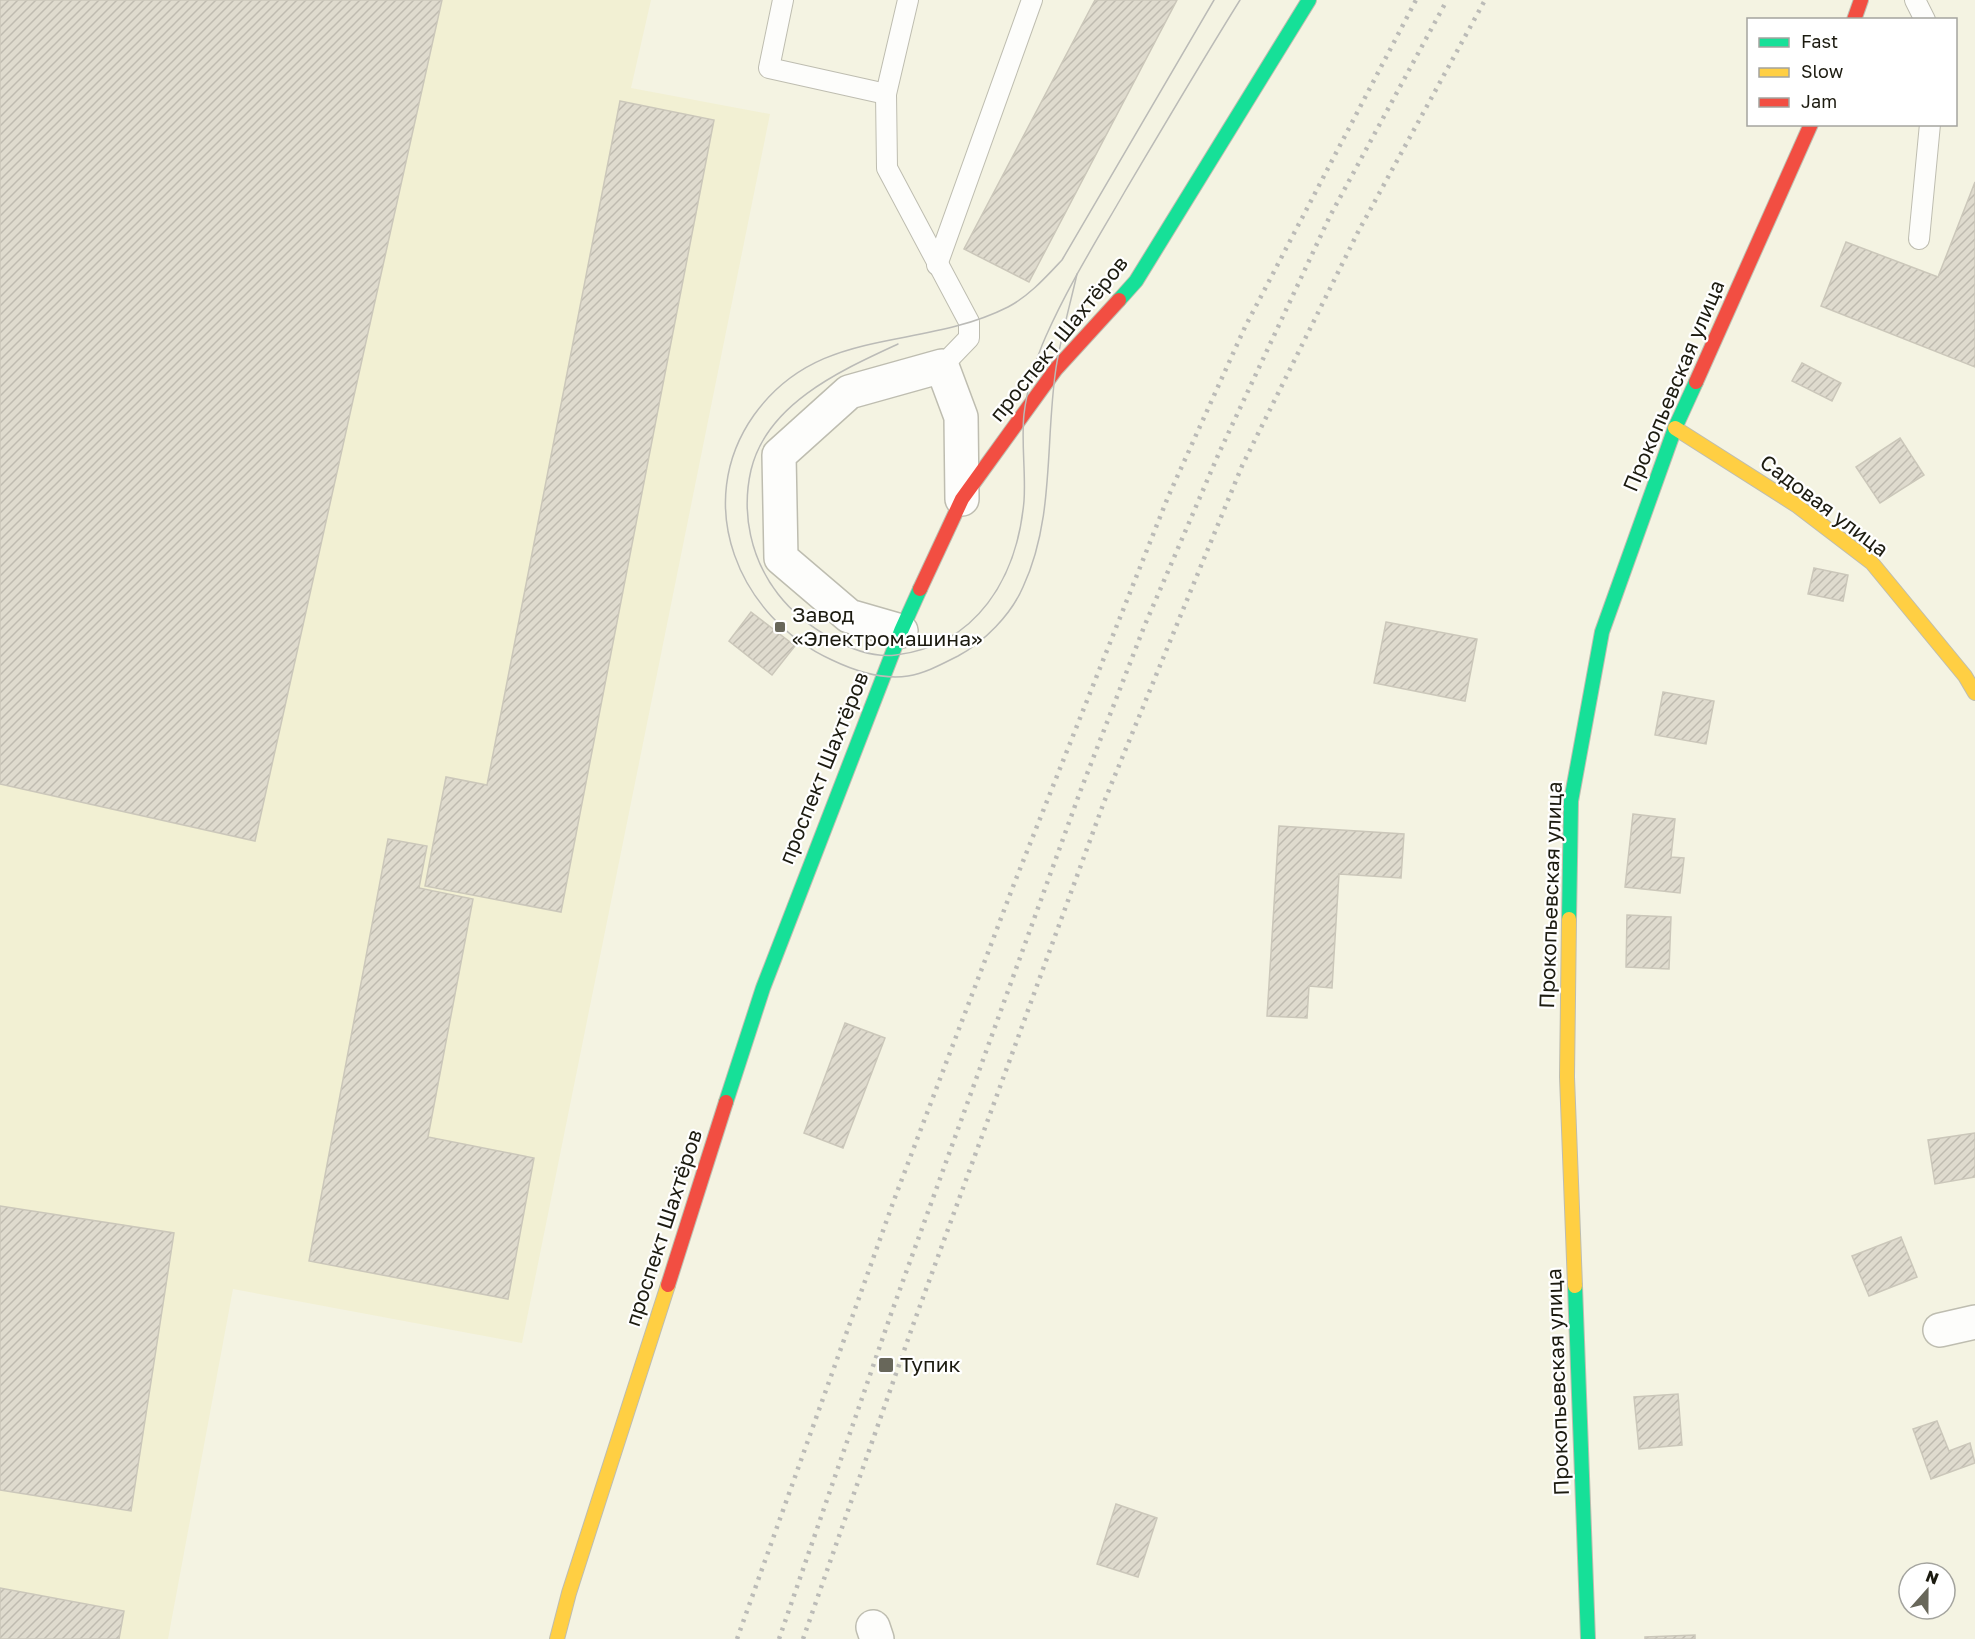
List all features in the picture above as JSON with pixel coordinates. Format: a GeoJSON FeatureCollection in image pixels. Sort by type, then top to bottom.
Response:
{"type":"FeatureCollection","features":[{"type":"Feature","properties":{"kind":"street","name":"проспект Шахтёров"},"geometry":{"type":"LineString","coordinates":[[557,1639],[568,1593],[763,988],[901,631],[962,499],[1056,369],[1136,281],[1309,0]]}},
{"type":"Feature","properties":{"kind":"street"},"geometry":{"type":"LineString","coordinates":[[1855,18],[1861,0]]}},
{"type":"Feature","properties":{"kind":"street","name":"Прокопьевская улица"},"geometry":{"type":"LineString","coordinates":[[1588,1639],[1567,1077],[1570,801],[1602,632],[1675,428],[1809,126]]}},
{"type":"Feature","properties":{"kind":"street"},"geometry":{"type":"LineString","coordinates":[[901,631],[849,616],[782,558],[779,455],[849,392],[942,366],[961,417],[962,499]]}},
{"type":"Feature","properties":{"kind":"street","name":"Садовая улица"},"geometry":{"type":"LineString","coordinates":[[1675,428],[1796,505],[1872,563],[1965,676],[1975,693]]}},
{"type":"Feature","properties":{"kind":"street"},"geometry":{"type":"LineString","coordinates":[[1940,1330],[1975,1322]]}},
{"type":"Feature","properties":{"kind":"lane"},"geometry":{"type":"LineString","coordinates":[[783,0],[768,68],[886,94]]}},
{"type":"Feature","properties":{"kind":"lane"},"geometry":{"type":"LineString","coordinates":[[908,0],[886,94],[887,168],[969,322],[969,338],[942,366]]}},
{"type":"Feature","properties":{"kind":"lane"},"geometry":{"type":"LineString","coordinates":[[937,265],[1032,0]]}},
{"type":"Feature","properties":{"kind":"lane"},"geometry":{"type":"LineString","coordinates":[[1915,0],[1924,18]]}},
{"type":"Feature","properties":{"kind":"lane"},"geometry":{"type":"LineString","coordinates":[[1919,239],[1930,126]]}},
{"type":"Feature","properties":{"kind":"shaded area"},"geometry":{"type":"Polygon","coordinates":[[[0,0],[651,0],[631,88],[770,114],[522,1343],[233,1289],[168,1639],[0,1639],[0,0]]]}},
{"type":"Feature","properties":{"kind":"building"},"geometry":{"type":"Polygon","coordinates":[[[0,0],[442,0],[255,841],[0,784],[0,0]]]}},
{"type":"Feature","properties":{"kind":"building"},"geometry":{"type":"Polygon","coordinates":[[[1095,0],[1177,0],[1029,282],[964,249],[1095,0]]]}},
{"type":"Feature","properties":{"kind":"building"},"geometry":{"type":"Polygon","coordinates":[[[620,101],[714,120],[561,912],[425,886],[446,777],[487,785],[620,101]]]}},
{"type":"Feature","properties":{"kind":"building"},"geometry":{"type":"Polygon","coordinates":[[[1975,182],[1975,367],[1821,306],[1846,242],[1938,277],[1975,182]]]}},
{"type":"Feature","properties":{"kind":"building"},"geometry":{"type":"Polygon","coordinates":[[[1802,363],[1841,383],[1832,401],[1792,381],[1802,363]]]}},
{"type":"Feature","properties":{"kind":"building"},"geometry":{"type":"Polygon","coordinates":[[[1900,438],[1924,475],[1880,503],[1856,467],[1900,438]]]}},
{"type":"Feature","properties":{"kind":"building"},"geometry":{"type":"Polygon","coordinates":[[[1814,568],[1848,575],[1843,601],[1808,594],[1814,568]]]}},
{"type":"Feature","properties":{"kind":"building"},"geometry":{"type":"Polygon","coordinates":[[[751,612],[795,646],[772,675],[729,641],[751,612]]]}},
{"type":"Feature","properties":{"kind":"building"},"geometry":{"type":"Polygon","coordinates":[[[1386,622],[1477,639],[1465,701],[1374,683],[1386,622]]]}},
{"type":"Feature","properties":{"kind":"building"},"geometry":{"type":"Polygon","coordinates":[[[1663,692],[1714,701],[1706,744],[1655,735],[1663,692]]]}},
{"type":"Feature","properties":{"kind":"building"},"geometry":{"type":"Polygon","coordinates":[[[1633,814],[1675,819],[1671,857],[1684,858],[1680,893],[1625,887],[1633,814]]]}},
{"type":"Feature","properties":{"kind":"building"},"geometry":{"type":"Polygon","coordinates":[[[1279,826],[1404,834],[1401,878],[1339,874],[1332,988],[1309,986],[1307,1018],[1267,1016],[1279,826]]]}},
{"type":"Feature","properties":{"kind":"building"},"geometry":{"type":"Polygon","coordinates":[[[388,839],[427,846],[419,888],[473,899],[428,1137],[534,1158],[508,1299],[309,1261],[388,839]]]}},
{"type":"Feature","properties":{"kind":"building"},"geometry":{"type":"Polygon","coordinates":[[[1627,915],[1671,917],[1669,969],[1626,967],[1627,915]]]}},
{"type":"Feature","properties":{"kind":"building"},"geometry":{"type":"Polygon","coordinates":[[[845,1023],[885,1038],[843,1148],[804,1133],[845,1023]]]}},
{"type":"Feature","properties":{"kind":"building"},"geometry":{"type":"Polygon","coordinates":[[[1975,1133],[1975,1177],[1935,1184],[1928,1140],[1975,1133]]]}},
{"type":"Feature","properties":{"kind":"building"},"geometry":{"type":"Polygon","coordinates":[[[0,1206],[174,1233],[131,1511],[0,1490],[0,1206]]]}},
{"type":"Feature","properties":{"kind":"building"},"geometry":{"type":"Polygon","coordinates":[[[1901,1237],[1917,1277],[1869,1296],[1852,1256],[1901,1237]]]}},
{"type":"Feature","properties":{"kind":"building"},"geometry":{"type":"Polygon","coordinates":[[[1678,1394],[1682,1445],[1639,1449],[1634,1397],[1678,1394]]]}},
{"type":"Feature","properties":{"kind":"building"},"geometry":{"type":"Polygon","coordinates":[[[1937,1421],[1949,1451],[1970,1443],[1975,1463],[1931,1479],[1913,1429],[1937,1421]]]}},
{"type":"Feature","properties":{"kind":"building"},"geometry":{"type":"Polygon","coordinates":[[[1116,1504],[1157,1518],[1138,1577],[1097,1564],[1116,1504]]]}},
{"type":"Feature","properties":{"kind":"building"},"geometry":{"type":"Polygon","coordinates":[[[0,1588],[124,1611],[119,1639],[0,1639],[0,1588]]]}},
{"type":"Feature","properties":{"kind":"building"},"geometry":{"type":"Polygon","coordinates":[[[1695,1635],[1695,1639],[1645,1639],[1645,1637],[1695,1635]]]}},
{"type":"Feature","properties":{"kind":"tram line"},"geometry":{"type":"LineString","coordinates":[[1077,274],[1056,368],[1045,507],[1040,534],[1023,587],[1011,608],[996,627],[968,650],[934,668],[908,676],[888,677],[859,671],[832,660],[799,641],[772,617],[750,587],[734,555],[726,521],[727,485],[735,449],[754,415],[780,386],[809,366],[839,353],[974,321],[1008,307],[1037,286],[1062,260],[1214,0]]}},
{"type":"Feature","properties":{"kind":"tram line"},"geometry":{"type":"LineString","coordinates":[[898,344],[831,378],[790,408],[773,426],[760,446],[751,470],[747,503],[755,551],[769,580],[788,606],[831,638],[864,652],[880,655],[896,655],[924,649],[949,638],[970,622],[988,603],[1002,581],[1020,529],[1024,501],[1024,414],[1035,364],[1042,345],[1083,263],[1240,0]]}},
{"type":"Feature","properties":{"kind":"railway"},"geometry":{"type":"LineString","coordinates":[[737,1639],[894,1200],[1014,884],[1168,497],[1245,327],[1416,0]]}},
{"type":"Feature","properties":{"kind":"railway"},"geometry":{"type":"LineString","coordinates":[[779,1639],[891,1314],[1080,792],[1144,627],[1219,453],[1330,216],[1447,0]]}},
{"type":"Feature","properties":{"kind":"railway"},"geometry":{"type":"LineString","coordinates":[[803,1639],[913,1325],[1104,802],[1242,466],[1358,232],[1485,0]]}},
{"type":"Feature","properties":{"kind":"traffic: fast"},"geometry":{"type":"LineString","coordinates":[[1119,300],[1136,281],[1309,0]]}},
{"type":"Feature","properties":{"kind":"traffic: fast"},"geometry":{"type":"LineString","coordinates":[[1569,919],[1571,801],[1602,632],[1675,428],[1696,382]]}},
{"type":"Feature","properties":{"kind":"traffic: fast"},"geometry":{"type":"LineString","coordinates":[[726,1102],[763,988],[901,631],[920,589]]}},
{"type":"Feature","properties":{"kind":"traffic: fast"},"geometry":{"type":"LineString","coordinates":[[1575,1286],[1588,1639]]}},
{"type":"Feature","properties":{"kind":"traffic: slow"},"geometry":{"type":"LineString","coordinates":[[1675,428],[1796,505],[1872,563],[1965,676],[1975,693]]}},
{"type":"Feature","properties":{"kind":"traffic: slow"},"geometry":{"type":"LineString","coordinates":[[1569,919],[1567,1077],[1575,1286]]}},
{"type":"Feature","properties":{"kind":"traffic: slow"},"geometry":{"type":"LineString","coordinates":[[557,1639],[569,1593],[668,1285]]}},
{"type":"Feature","properties":{"kind":"traffic: jam"},"geometry":{"type":"LineString","coordinates":[[1855,18],[1861,0]]}},
{"type":"Feature","properties":{"kind":"traffic: jam"},"geometry":{"type":"LineString","coordinates":[[1696,382],[1810,126]]}},
{"type":"Feature","properties":{"kind":"traffic: jam"},"geometry":{"type":"LineString","coordinates":[[920,589],[962,499],[1056,369],[1119,300]]}},
{"type":"Feature","properties":{"kind":"traffic: jam"},"geometry":{"type":"LineString","coordinates":[[668,1285],[726,1102]]}},
{"type":"Feature","properties":{"kind":"place","name":"Завод «Электромашина»"},"geometry":{"type":"Point","coordinates":[780,627]}},
{"type":"Feature","properties":{"kind":"place","name":"Тупик"},"geometry":{"type":"Point","coordinates":[886,1365]}}]}
